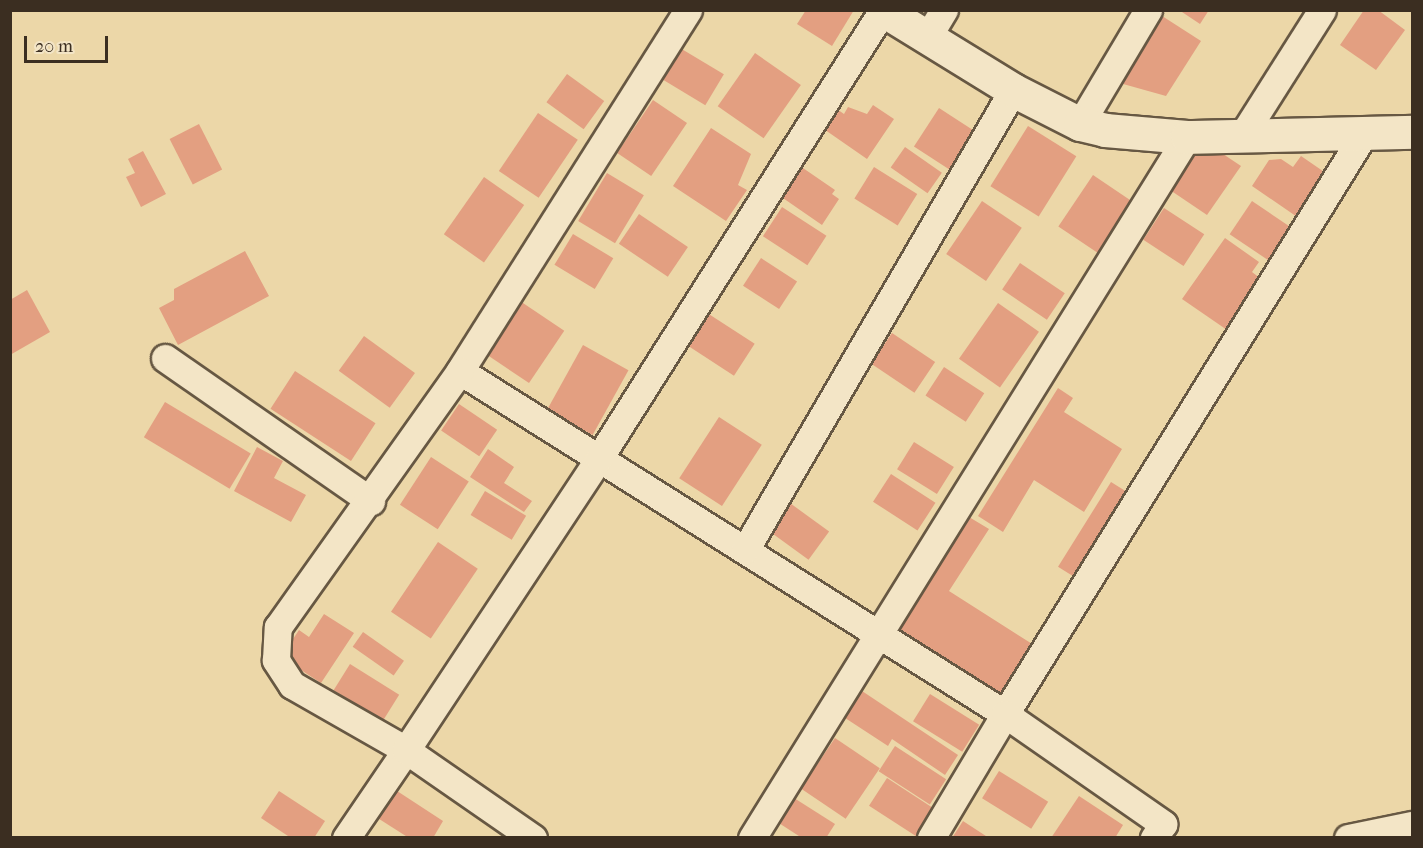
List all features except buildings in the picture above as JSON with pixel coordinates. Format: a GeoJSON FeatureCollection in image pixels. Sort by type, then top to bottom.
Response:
{"type":"FeatureCollection","features":[{"type":"Feature","properties":{"kind":"street"},"geometry":{"type":"LineString","coordinates":[[533,837],[406,750],[292,685],[276,660],[278,627],[371,501],[460,371],[688,10]]}},
{"type":"Feature","properties":{"kind":"street"},"geometry":{"type":"LineString","coordinates":[[346,837],[599,458],[883,10],[1013,90],[1080,124],[1127,134],[1187,137],[1413,132]]}},
{"type":"Feature","properties":{"kind":"street"},"geometry":{"type":"LineString","coordinates":[[927,38],[944,10]]}},
{"type":"Feature","properties":{"kind":"street"},"geometry":{"type":"LineString","coordinates":[[1080,124],[1148,10]]}},
{"type":"Feature","properties":{"kind":"street"},"geometry":{"type":"LineString","coordinates":[[1242,136],[1322,10]]}},
{"type":"Feature","properties":{"kind":"street"},"geometry":{"type":"LineString","coordinates":[[745,550],[1013,90]]}},
{"type":"Feature","properties":{"kind":"street"},"geometry":{"type":"LineString","coordinates":[[931,837],[1365,132]]}},
{"type":"Feature","properties":{"kind":"street"},"geometry":{"type":"LineString","coordinates":[[752,837],[1187,137]]}},
{"type":"Feature","properties":{"kind":"street"},"geometry":{"type":"LineString","coordinates":[[165,358],[371,501]]}},
{"type":"Feature","properties":{"kind":"street"},"geometry":{"type":"LineString","coordinates":[[460,371],[1005,714],[1166,833]]}},
{"type":"Feature","properties":{"kind":"street"},"geometry":{"type":"LineString","coordinates":[[1348,837],[1413,825]]}}]}
